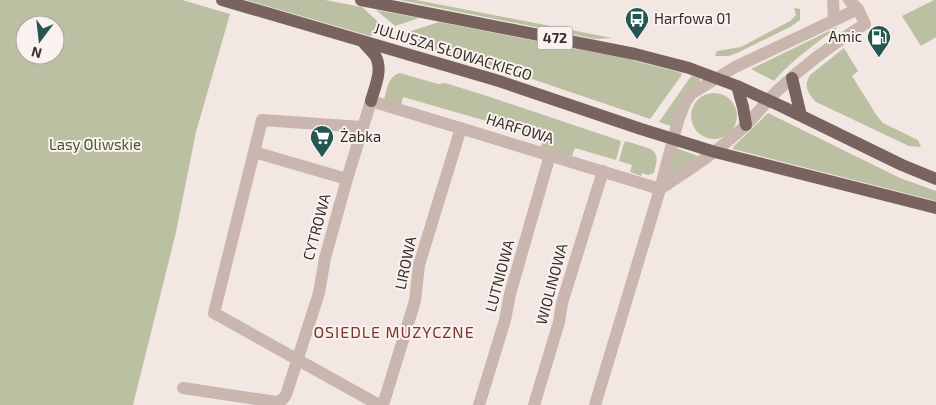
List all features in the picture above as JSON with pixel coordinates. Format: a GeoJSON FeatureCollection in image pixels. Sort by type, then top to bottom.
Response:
{"type":"FeatureCollection","features":[{"type":"Feature","properties":{"kind":"main road","name":"JULIUSZA SŁOWACKIEGO"},"geometry":{"type":"LineString","coordinates":[[222,0],[498,81],[673,139]]}},
{"type":"Feature","properties":{"kind":"main road","name":"JULIUSZA SŁOWACKIEGO"},"geometry":{"type":"LineString","coordinates":[[361,0],[635,54],[689,68],[717,78]]}},
{"type":"Feature","properties":{"kind":"main road"},"geometry":{"type":"LineString","coordinates":[[363,42],[376,57],[379,67],[371,102]]}},
{"type":"Feature","properties":{"kind":"main road","name":"472"},"geometry":{"type":"LineString","coordinates":[[717,78],[768,100],[902,165],[936,179]]}},
{"type":"Feature","properties":{"kind":"main road"},"geometry":{"type":"LineString","coordinates":[[792,78],[801,116]]}},
{"type":"Feature","properties":{"kind":"main road"},"geometry":{"type":"LineString","coordinates":[[737,86],[746,125]]}},
{"type":"Feature","properties":{"kind":"main road"},"geometry":{"type":"LineString","coordinates":[[673,139],[715,152],[936,208]]}},
{"type":"Feature","properties":{"kind":"street"},"geometry":{"type":"LineString","coordinates":[[833,0],[834,20]]}},
{"type":"Feature","properties":{"kind":"street"},"geometry":{"type":"LineString","coordinates":[[595,405],[685,103],[691,94],[717,78],[834,20],[854,3],[865,24],[842,38],[792,78],[768,100],[746,125],[715,152],[660,189]]}},
{"type":"Feature","properties":{"kind":"street","name":"CYTROWA"},"geometry":{"type":"LineString","coordinates":[[298,360],[319,293],[325,258],[347,179],[371,102]]}},
{"type":"Feature","properties":{"kind":"street","name":"HARFOWA"},"geometry":{"type":"LineString","coordinates":[[371,102],[660,189]]}},
{"type":"Feature","properties":{"kind":"street"},"geometry":{"type":"LineString","coordinates":[[362,127],[262,120],[214,313],[379,405]]}},
{"type":"Feature","properties":{"kind":"street","name":"LIROWA"},"geometry":{"type":"LineString","coordinates":[[383,405],[415,301],[419,265],[461,128]]}},
{"type":"Feature","properties":{"kind":"street"},"geometry":{"type":"LineString","coordinates":[[254,152],[347,179]]}},
{"type":"Feature","properties":{"kind":"street","name":"LUTNIOWA"},"geometry":{"type":"LineString","coordinates":[[480,405],[550,155]]}},
{"type":"Feature","properties":{"kind":"street","name":"WIOLINOWA"},"geometry":{"type":"LineString","coordinates":[[534,405],[559,322],[562,302],[603,171]]}},
{"type":"Feature","properties":{"kind":"street"},"geometry":{"type":"LineString","coordinates":[[183,388],[276,402],[282,400],[286,395],[298,360]]}},
{"type":"Feature","properties":{"kind":"green space","name":"Lasy Oliwskie"},"geometry":{"type":"Polygon","coordinates":[[[0,0],[182,0],[230,14],[196,132],[176,232],[133,405],[0,405],[0,0]]]}},
{"type":"Feature","properties":{"kind":"green space"},"geometry":{"type":"Polygon","coordinates":[[[246,0],[325,0],[362,7],[388,31],[370,36],[246,0]]]}},
{"type":"Feature","properties":{"kind":"green space"},"geometry":{"type":"Polygon","coordinates":[[[400,0],[416,0],[612,38],[596,39],[400,0]]]}},
{"type":"Feature","properties":{"kind":"green space"},"geometry":{"type":"Polygon","coordinates":[[[936,0],[936,37],[921,46],[902,16],[936,0]]]}},
{"type":"Feature","properties":{"kind":"green space"},"geometry":{"type":"Polygon","coordinates":[[[794,8],[800,9],[800,20],[790,27],[737,53],[729,56],[715,56],[717,51],[741,47],[790,21],[796,15],[794,8]]]}},
{"type":"Feature","properties":{"kind":"green space"},"geometry":{"type":"Polygon","coordinates":[[[376,10],[419,18],[395,26],[376,10]]]}},
{"type":"Feature","properties":{"kind":"green space"},"geometry":{"type":"Polygon","coordinates":[[[439,22],[628,59],[682,73],[650,119],[526,77],[414,46],[402,34],[439,22]]]}},
{"type":"Feature","properties":{"kind":"green space"},"geometry":{"type":"Polygon","coordinates":[[[837,27],[796,59],[774,81],[751,69],[837,27]]]}},
{"type":"Feature","properties":{"kind":"green space"},"geometry":{"type":"Polygon","coordinates":[[[844,48],[858,71],[852,76],[877,116],[883,123],[918,140],[921,147],[909,146],[816,102],[811,96],[807,90],[810,75],[844,48]]]}},
{"type":"Feature","properties":{"kind":"green space"},"geometry":{"type":"Polygon","coordinates":[[[400,73],[438,84],[445,83],[484,95],[621,141],[616,160],[575,148],[572,156],[541,147],[542,142],[535,140],[538,130],[529,128],[526,137],[523,136],[521,131],[403,97],[401,105],[384,100],[390,80],[400,73]]]}},
{"type":"Feature","properties":{"kind":"green space"},"geometry":{"type":"Polygon","coordinates":[[[692,76],[700,79],[700,81],[671,126],[659,122],[689,79],[692,76]]]}},
{"type":"Feature","properties":{"kind":"green space"},"geometry":{"type":"Polygon","coordinates":[[[709,93],[719,93],[733,103],[737,116],[733,129],[727,135],[719,139],[709,139],[695,129],[691,121],[691,111],[701,97],[709,93]]]}},
{"type":"Feature","properties":{"kind":"green space"},"geometry":{"type":"Polygon","coordinates":[[[768,113],[900,178],[936,191],[936,201],[733,149],[768,113]]]}},
{"type":"Feature","properties":{"kind":"green space"},"geometry":{"type":"Polygon","coordinates":[[[626,141],[651,149],[656,154],[657,160],[654,173],[648,175],[642,173],[641,176],[630,172],[632,165],[619,161],[626,141]]]}},
{"type":"Feature","properties":{"kind":"green space"},"geometry":{"type":"Polygon","coordinates":[[[676,148],[698,156],[667,180],[676,148]]]}},
{"type":"Feature","properties":{"kind":"place","name":"Harfowa 01"},"geometry":{"type":"Point","coordinates":[637,40]}},
{"type":"Feature","properties":{"kind":"place","name":"Amic"},"geometry":{"type":"Point","coordinates":[879,58]}},
{"type":"Feature","properties":{"kind":"place","name":"Żabka"},"geometry":{"type":"Point","coordinates":[322,158]}},
{"type":"Feature","properties":{"kind":"district","name":"OSIEDLE MUZYCZNE"},"geometry":{"type":"Point","coordinates":[394,332]}}]}
